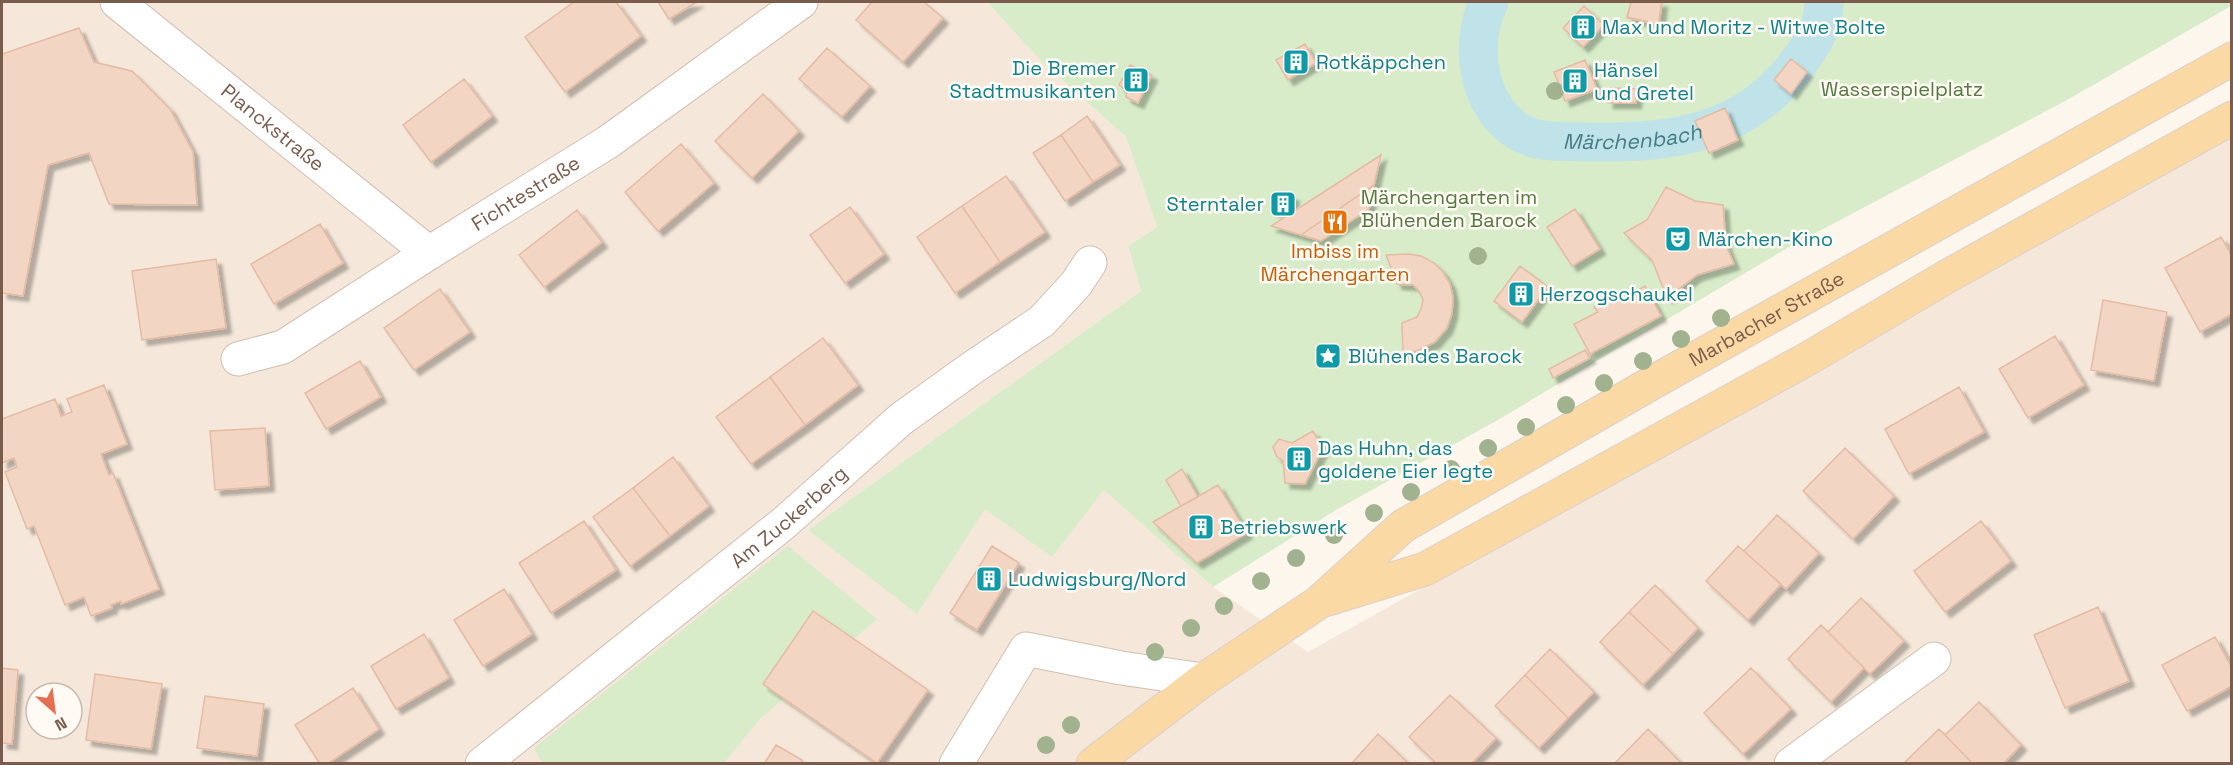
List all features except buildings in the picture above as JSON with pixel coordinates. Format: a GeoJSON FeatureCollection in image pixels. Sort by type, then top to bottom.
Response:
{"type":"FeatureCollection","features":[{"type":"Feature","properties":{"kind":"main road","name":"Marbacher Straße"},"geometry":{"type":"LineString","coordinates":[[1093,764],[1203,680],[1318,603],[1403,526],[1647,386],[2232,58]]}},
{"type":"Feature","properties":{"kind":"main road","name":"Marbacher Straße"},"geometry":{"type":"LineString","coordinates":[[1318,603],[1425,569],[1809,358],[1946,277],[2232,118]]}},
{"type":"Feature","properties":{"kind":"street","name":"Planckstraße"},"geometry":{"type":"LineString","coordinates":[[117,2],[429,253]]}},
{"type":"Feature","properties":{"kind":"street","name":"Fichtestraße"},"geometry":{"type":"LineString","coordinates":[[238,359],[284,347],[429,253],[608,142],[801,2]]}},
{"type":"Feature","properties":{"kind":"street","name":"Am Zuckerberg"},"geometry":{"type":"LineString","coordinates":[[482,764],[784,523],[901,419],[1042,321],[1076,284],[1090,263]]}},
{"type":"Feature","properties":{"kind":"street"},"geometry":{"type":"LineString","coordinates":[[956,764],[1026,649],[1121,668],[1203,680]]}},
{"type":"Feature","properties":{"kind":"street"},"geometry":{"type":"LineString","coordinates":[[1791,764],[1934,659]]}},
{"type":"Feature","properties":{"kind":"shaded area"},"geometry":{"type":"Polygon","coordinates":[[[2,2],[987,2],[1040,60],[1126,137],[1157,227],[1128,246],[1141,291],[808,530],[985,509],[1104,489],[1213,587],[1308,652],[2231,135],[2231,763],[2,763],[2,2]]]}},
{"type":"Feature","properties":{"kind":"green space","name":"Blühendes Barock"},"geometry":{"type":"Polygon","coordinates":[[[987,2],[2231,2],[2231,6],[2067,100],[1789,247],[1496,421],[1336,510],[1213,587],[1104,490],[1052,557],[985,509],[917,614],[808,530],[1141,291],[1128,246],[1157,227],[1126,137],[1040,60],[987,2]]]}},
{"type":"Feature","properties":{"kind":"green space"},"geometry":{"type":"Polygon","coordinates":[[[788,546],[877,619],[760,719],[724,763],[542,763],[534,748],[788,546]]]}},
{"type":"Feature","properties":{"kind":"waterway","name":"Märchenbach"},"geometry":{"type":"LineString","coordinates":[[1489,2],[1479,37],[1478,56],[1486,93],[1495,109],[1507,123],[1531,137],[1557,141],[1591,142],[1651,140],[1706,130],[1755,105],[1777,87],[1809,48],[1820,27],[1824,2]]}},
{"type":"Feature","properties":{"kind":"place","name":"Max und Moritz - Witwe Bolte"},"geometry":{"type":"Point","coordinates":[1583,27]}},
{"type":"Feature","properties":{"kind":"place","name":"Rotkäppchen"},"geometry":{"type":"Point","coordinates":[1296,62]}},
{"type":"Feature","properties":{"kind":"place","name":"Die Bremer Stadtmusikanten"},"geometry":{"type":"Point","coordinates":[1136,80]}},
{"type":"Feature","properties":{"kind":"place","name":"Hänsel und Gretel"},"geometry":{"type":"Point","coordinates":[1575,81]}},
{"type":"Feature","properties":{"kind":"place","name":"Sterntaler"},"geometry":{"type":"Point","coordinates":[1283,204]}},
{"type":"Feature","properties":{"kind":"place","name":"Imbiss im Märchengarten"},"geometry":{"type":"Point","coordinates":[1335,222]}},
{"type":"Feature","properties":{"kind":"place","name":"Märchen-Kino"},"geometry":{"type":"Point","coordinates":[1678,239]}},
{"type":"Feature","properties":{"kind":"place","name":"Herzogschaukel"},"geometry":{"type":"Point","coordinates":[1521,294]}},
{"type":"Feature","properties":{"kind":"place","name":"Blühendes Barock"},"geometry":{"type":"Point","coordinates":[1328,356]}},
{"type":"Feature","properties":{"kind":"place","name":"Das Huhn, das goldene Eier legte"},"geometry":{"type":"Point","coordinates":[1299,459]}},
{"type":"Feature","properties":{"kind":"place","name":"Betriebswerk"},"geometry":{"type":"Point","coordinates":[1201,527]}},
{"type":"Feature","properties":{"kind":"place","name":"Ludwigsburg/Nord"},"geometry":{"type":"Point","coordinates":[989,579]}},
{"type":"Feature","properties":{"kind":"park label","name":"Wasserspielplatz"},"geometry":{"type":"Point","coordinates":[1902,89]}},
{"type":"Feature","properties":{"kind":"park label","name":"Märchengarten im Blühenden Barock"},"geometry":{"type":"Point","coordinates":[1449,208]}}]}
